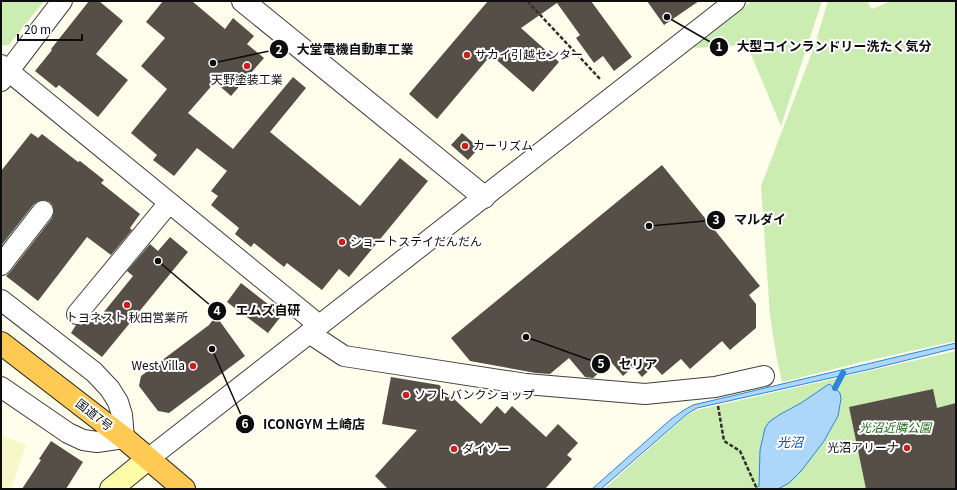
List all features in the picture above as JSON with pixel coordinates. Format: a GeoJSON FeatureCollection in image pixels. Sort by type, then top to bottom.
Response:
{"type":"FeatureCollection","features":[{"type":"Feature","properties":{"kind":"highway","name":"国道7号"},"geometry":{"type":"LineString","coordinates":[[1,343],[124,438],[184,489]]}},
{"type":"Feature","properties":{"kind":"main road"},"geometry":{"type":"LineString","coordinates":[[111,489],[148,459]]}},
{"type":"Feature","properties":{"kind":"street"},"geometry":{"type":"LineString","coordinates":[[62,1],[3,72],[169,203],[344,356],[526,384],[645,394],[715,387],[764,376]]}},
{"type":"Feature","properties":{"kind":"street"},"geometry":{"type":"LineString","coordinates":[[148,459],[735,1]]}},
{"type":"Feature","properties":{"kind":"street"},"geometry":{"type":"LineString","coordinates":[[252,4],[484,197]]}},
{"type":"Feature","properties":{"kind":"street"},"geometry":{"type":"LineString","coordinates":[[77,314],[169,203]]}},
{"type":"Feature","properties":{"kind":"street"},"geometry":{"type":"LineString","coordinates":[[1,265],[43,211]]}},
{"type":"Feature","properties":{"kind":"street"},"geometry":{"type":"LineString","coordinates":[[1,300],[94,372],[110,389],[118,402],[122,415],[124,438],[97,442],[83,440],[68,433],[1,386]]}},
{"type":"Feature","properties":{"kind":"path"},"geometry":{"type":"LineString","coordinates":[[528,1],[601,80],[613,96]]}},
{"type":"Feature","properties":{"kind":"path"},"geometry":{"type":"LineString","coordinates":[[719,410],[724,441],[740,451],[757,489]]}},
{"type":"Feature","properties":{"kind":"green space"},"geometry":{"type":"Polygon","coordinates":[[[1,1],[44,1],[9,45],[1,46],[1,1]]]}},
{"type":"Feature","properties":{"kind":"green space"},"geometry":{"type":"Polygon","coordinates":[[[752,1],[822,1],[781,126],[747,45],[693,48],[752,1]]]}},
{"type":"Feature","properties":{"kind":"green space"},"geometry":{"type":"Polygon","coordinates":[[[828,1],[867,1],[872,9],[891,1],[956,1],[956,341],[782,382],[770,316],[761,186],[814,47],[828,1]]]}},
{"type":"Feature","properties":{"kind":"green space","name":"光沼近隣公園"},"geometry":{"type":"Polygon","coordinates":[[[956,351],[956,489],[604,489],[687,415],[697,410],[956,351]]]}},
{"type":"Feature","properties":{"kind":"green space"},"geometry":{"type":"Polygon","coordinates":[[[1,435],[26,445],[11,489],[1,489],[1,435]]]}},
{"type":"Feature","properties":{"kind":"water"},"geometry":{"type":"Polygon","coordinates":[[[956,343],[956,348],[871,369],[697,408],[687,414],[601,489],[592,489],[670,420],[693,405],[956,343]]]}},
{"type":"Feature","properties":{"kind":"water","name":"光沼"},"geometry":{"type":"Polygon","coordinates":[[[829,384],[840,393],[841,399],[838,416],[824,441],[802,470],[789,483],[778,489],[755,489],[759,486],[760,450],[765,428],[769,422],[829,384]]]}},
{"type":"Feature","properties":{"kind":"building"},"geometry":{"type":"Polygon","coordinates":[[[89,1],[99,1],[123,21],[96,54],[128,80],[98,117],[59,85],[56,88],[35,71],[89,1]]]}},
{"type":"Feature","properties":{"kind":"building"},"geometry":{"type":"Polygon","coordinates":[[[163,1],[192,1],[225,29],[233,18],[254,36],[247,44],[264,58],[231,96],[215,82],[188,113],[233,149],[293,77],[306,88],[270,132],[360,206],[400,158],[428,181],[349,277],[339,269],[322,290],[287,263],[284,267],[254,243],[251,247],[235,234],[239,228],[211,205],[218,196],[211,191],[227,171],[197,148],[174,176],[153,160],[157,155],[131,133],[167,89],[141,66],[165,38],[146,22],[163,1]]]}},
{"type":"Feature","properties":{"kind":"building"},"geometry":{"type":"Polygon","coordinates":[[[488,1],[591,1],[632,57],[614,71],[603,56],[594,63],[576,38],[580,35],[557,3],[521,28],[559,62],[533,92],[491,55],[437,119],[409,94],[488,1]]]}},
{"type":"Feature","properties":{"kind":"building"},"geometry":{"type":"Polygon","coordinates":[[[647,1],[699,1],[664,25],[647,1]]]}},
{"type":"Feature","properties":{"kind":"building"},"geometry":{"type":"Polygon","coordinates":[[[31,133],[38,138],[42,134],[78,162],[80,161],[104,180],[101,183],[140,214],[130,228],[132,230],[111,255],[87,237],[38,301],[6,276],[52,218],[54,212],[53,206],[50,202],[44,200],[38,201],[34,204],[1,246],[1,171],[31,133]]]}},
{"type":"Feature","properties":{"kind":"building","name":"カーリズム"},"geometry":{"type":"Polygon","coordinates":[[[462,133],[479,148],[468,160],[451,145],[462,133]]]}},
{"type":"Feature","properties":{"kind":"building"},"geometry":{"type":"Polygon","coordinates":[[[662,165],[760,286],[749,295],[756,304],[756,328],[730,350],[722,341],[690,369],[681,359],[662,375],[654,366],[642,377],[633,367],[623,376],[611,362],[593,378],[585,377],[569,358],[550,374],[536,373],[470,361],[451,338],[662,165]]]}},
{"type":"Feature","properties":{"kind":"building"},"geometry":{"type":"Polygon","coordinates":[[[170,237],[188,252],[102,357],[71,333],[76,325],[81,325],[86,322],[93,313],[99,318],[133,276],[127,271],[150,244],[158,251],[170,237]]]}},
{"type":"Feature","properties":{"kind":"building"},"geometry":{"type":"Polygon","coordinates":[[[241,283],[282,315],[268,333],[227,302],[241,283]]]}},
{"type":"Feature","properties":{"kind":"building","name":"West Villa"},"geometry":{"type":"Polygon","coordinates":[[[216,316],[245,356],[169,413],[158,411],[139,386],[141,376],[209,325],[216,316]]]}},
{"type":"Feature","properties":{"kind":"building","name":"ダイソー"},"geometry":{"type":"Polygon","coordinates":[[[391,377],[439,385],[481,424],[497,406],[505,414],[512,406],[546,437],[558,424],[578,443],[567,455],[572,459],[545,489],[388,489],[375,476],[417,430],[382,424],[391,377]]]}},
{"type":"Feature","properties":{"kind":"building","name":"光沼アリーナ"},"geometry":{"type":"Polygon","coordinates":[[[933,389],[937,408],[956,403],[956,489],[866,489],[849,407],[933,389]]]}},
{"type":"Feature","properties":{"kind":"building"},"geometry":{"type":"Polygon","coordinates":[[[51,441],[83,462],[66,489],[22,489],[41,460],[39,459],[51,441]]]}},
{"type":"Feature","properties":{"kind":"waterway"},"geometry":{"type":"LineString","coordinates":[[835,388],[843,373]]}},
{"type":"Feature","properties":{"kind":"place","name":"大型コインランドリー洗たく気分"},"geometry":{"type":"Point","coordinates":[667,17]}},
{"type":"Feature","properties":{"kind":"place","name":"サカイ引越センター"},"geometry":{"type":"Point","coordinates":[467,55]}},
{"type":"Feature","properties":{"kind":"place","name":"大堂電機自動車工業"},"geometry":{"type":"Point","coordinates":[213,63]}},
{"type":"Feature","properties":{"kind":"place","name":"天野塗装工業"},"geometry":{"type":"Point","coordinates":[247,66]}},
{"type":"Feature","properties":{"kind":"place","name":"カーリズム"},"geometry":{"type":"Point","coordinates":[465,146]}},
{"type":"Feature","properties":{"kind":"place","name":"マルダイ"},"geometry":{"type":"Point","coordinates":[649,226]}},
{"type":"Feature","properties":{"kind":"place","name":"ショートステイだんだん"},"geometry":{"type":"Point","coordinates":[342,242]}},
{"type":"Feature","properties":{"kind":"place","name":"エムズ自研"},"geometry":{"type":"Point","coordinates":[158,261]}},
{"type":"Feature","properties":{"kind":"place","name":"トヨネスト 秋田営業所"},"geometry":{"type":"Point","coordinates":[127,305]}},
{"type":"Feature","properties":{"kind":"place","name":"セリア"},"geometry":{"type":"Point","coordinates":[526,337]}},
{"type":"Feature","properties":{"kind":"place","name":"ICONGYM 土崎店"},"geometry":{"type":"Point","coordinates":[212,349]}},
{"type":"Feature","properties":{"kind":"place","name":"West Villa"},"geometry":{"type":"Point","coordinates":[193,366]}},
{"type":"Feature","properties":{"kind":"place","name":"ソフトバンクショップ"},"geometry":{"type":"Point","coordinates":[406,395]}},
{"type":"Feature","properties":{"kind":"place","name":"光沼アリーナ"},"geometry":{"type":"Point","coordinates":[907,448]}},
{"type":"Feature","properties":{"kind":"place","name":"ダイソー"},"geometry":{"type":"Point","coordinates":[454,449]}}]}
